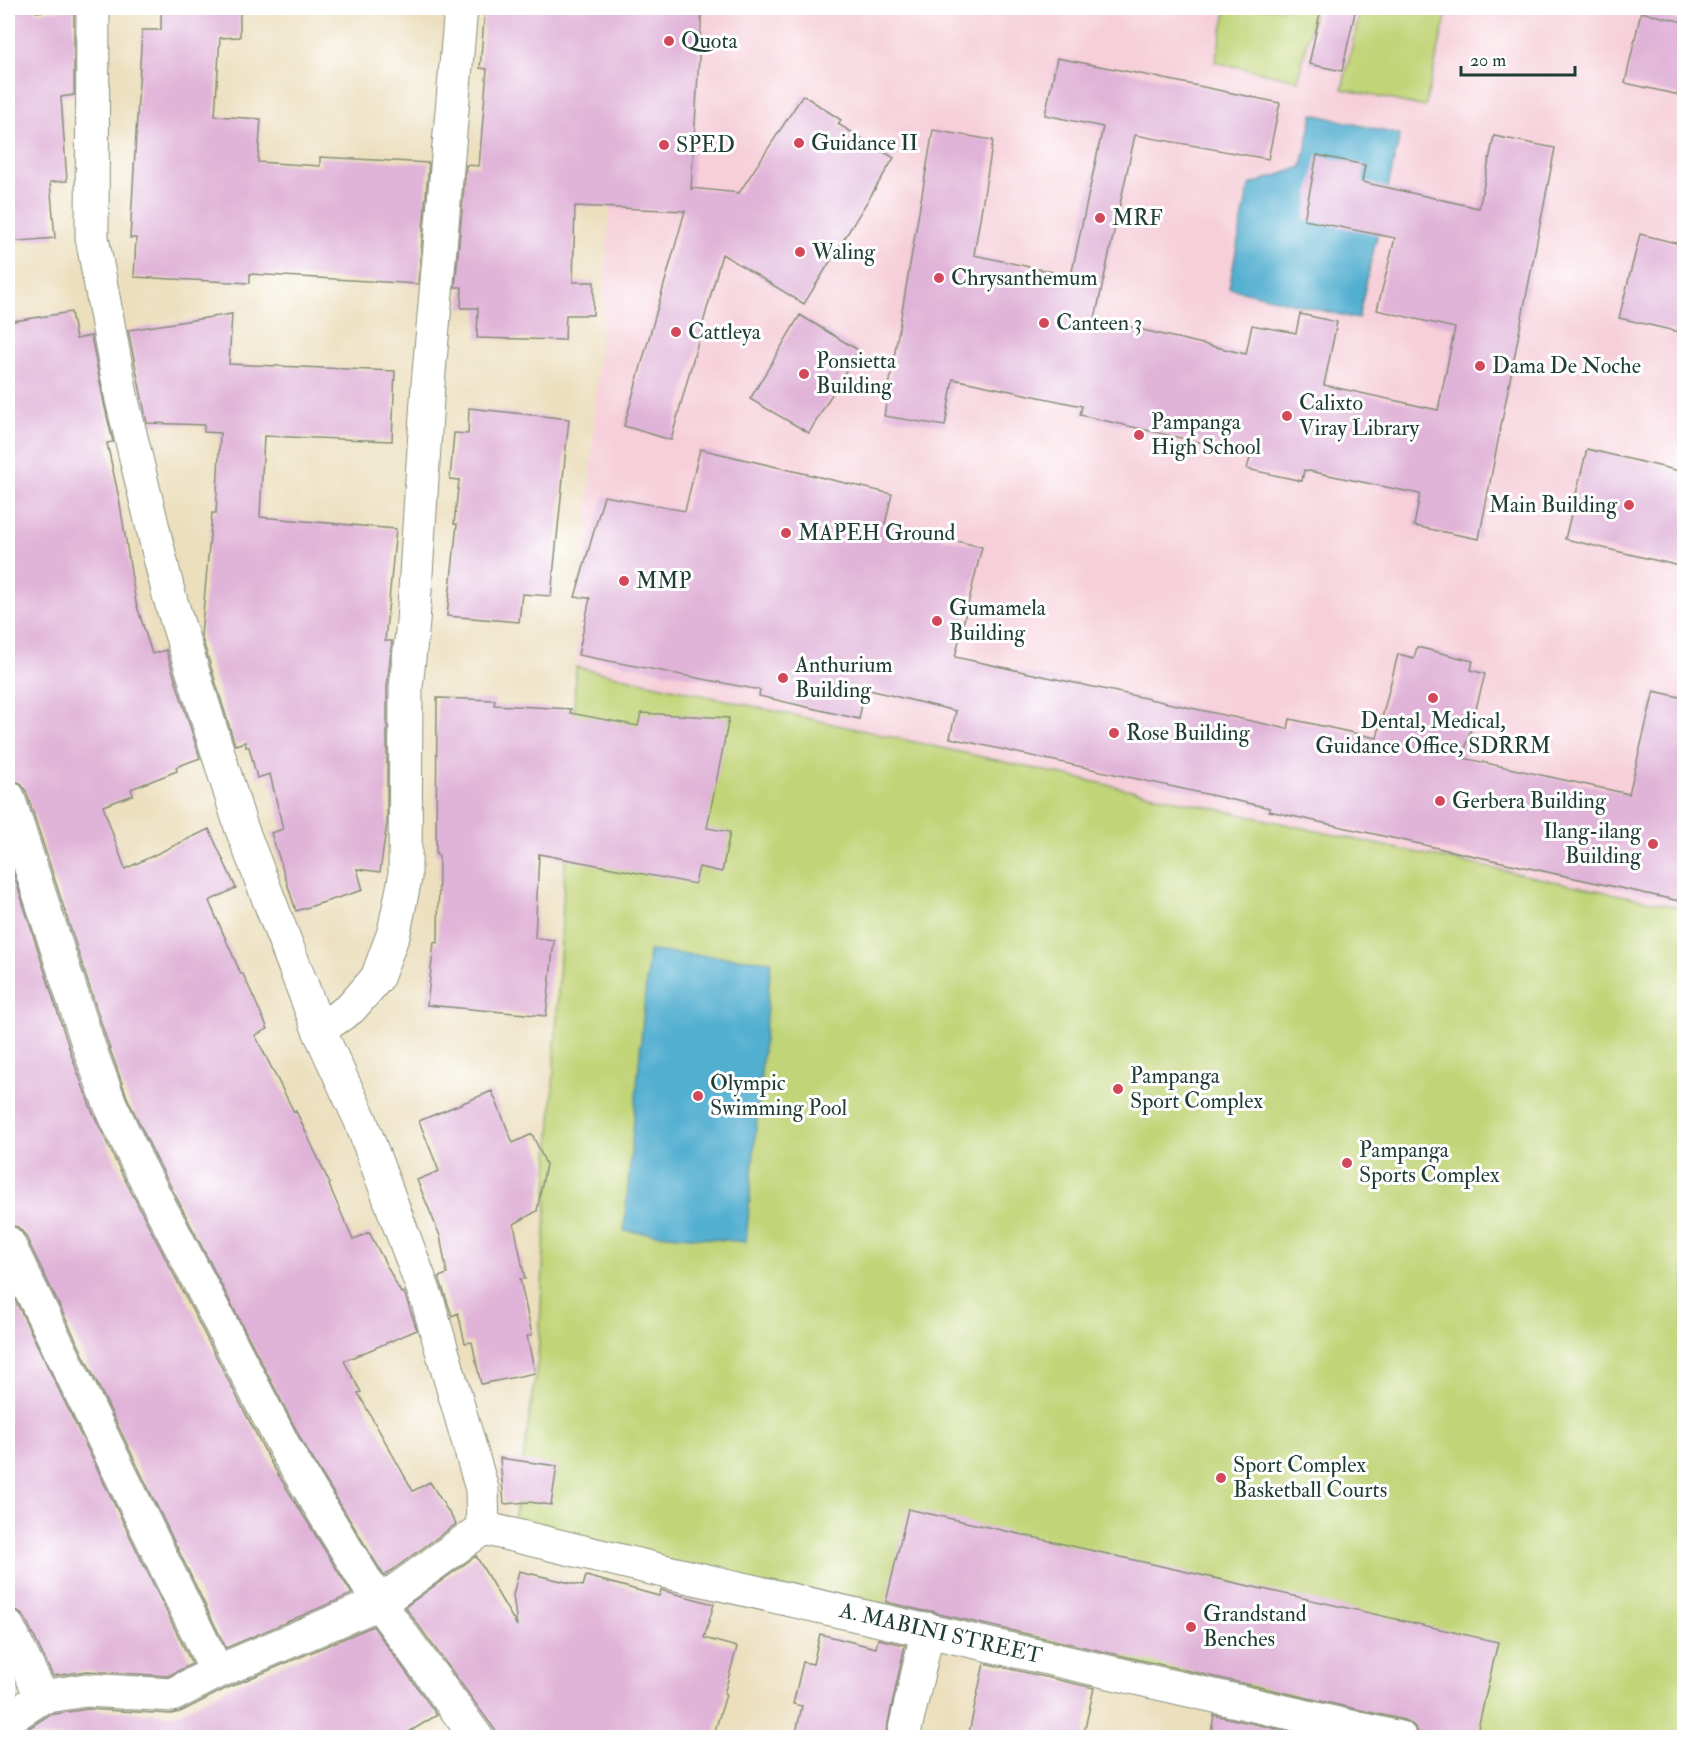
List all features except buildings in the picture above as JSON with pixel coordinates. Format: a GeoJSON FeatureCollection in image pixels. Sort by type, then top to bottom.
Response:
{"type":"FeatureCollection","features":[{"type":"Feature","properties":{"kind":"street"},"geometry":{"type":"LineString","coordinates":[[8,1719],[42,1696],[86,1690],[172,1695],[217,1672],[379,1603],[483,1528],[482,1489],[428,1302],[360,1119],[319,1030],[242,827],[169,595],[122,400],[92,237],[93,8]]}},
{"type":"Feature","properties":{"kind":"street"},"geometry":{"type":"LineString","coordinates":[[319,1030],[351,1008],[377,978],[394,932],[405,879],[406,687],[413,621],[428,384],[461,8]]}},
{"type":"Feature","properties":{"kind":"street"},"geometry":{"type":"LineString","coordinates":[[8,797],[90,1050],[110,1104],[128,1142],[288,1454],[379,1603],[477,1737]]}},
{"type":"Feature","properties":{"kind":"street"},"geometry":{"type":"LineString","coordinates":[[8,1243],[217,1672]]}},
{"type":"Feature","properties":{"kind":"street","name":"A. MABINI STREET"},"geometry":{"type":"LineString","coordinates":[[483,1528],[928,1629],[1285,1725],[1400,1737]]}},
{"type":"Feature","properties":{"kind":"street"},"geometry":{"type":"LineString","coordinates":[[8,1627],[42,1696]]}},
{"type":"Feature","properties":{"kind":"street"},"geometry":{"type":"LineString","coordinates":[[903,1737],[928,1629]]}},
{"type":"Feature","properties":{"kind":"shaded area","name":"Pampanga High School"},"geometry":{"type":"Polygon","coordinates":[[[629,8],[1684,8],[1684,908],[1389,847],[576,667],[610,207],[629,8]]]}},
{"type":"Feature","properties":{"kind":"green space"},"geometry":{"type":"Polygon","coordinates":[[[1227,8],[1315,8],[1298,80],[1215,62],[1227,8]]]}},
{"type":"Feature","properties":{"kind":"green space"},"geometry":{"type":"Polygon","coordinates":[[[1361,8],[1448,8],[1425,107],[1342,89],[1361,8]]]}},
{"type":"Feature","properties":{"kind":"green space","name":"Pampanga Sport Complex"},"geometry":{"type":"Polygon","coordinates":[[[576,667],[1389,847],[1684,908],[1684,1737],[1401,1737],[513,1527],[538,1359],[576,667]]]}},
{"type":"Feature","properties":{"kind":"water"},"geometry":{"type":"Polygon","coordinates":[[[1313,114],[1400,135],[1358,319],[1229,288],[1249,185],[1302,167],[1313,114]]]}},
{"type":"Feature","properties":{"kind":"water","name":"Olympic Swimming Pool"},"geometry":{"type":"Polygon","coordinates":[[[649,951],[771,961],[746,1242],[624,1231],[649,951]]]}},
{"type":"Feature","properties":{"kind":"place","name":"Quota"},"geometry":{"type":"Point","coordinates":[669,41]}},
{"type":"Feature","properties":{"kind":"place","name":"Guidance II"},"geometry":{"type":"Point","coordinates":[799,143]}},
{"type":"Feature","properties":{"kind":"place","name":"SPED"},"geometry":{"type":"Point","coordinates":[664,145]}},
{"type":"Feature","properties":{"kind":"place","name":"MRF"},"geometry":{"type":"Point","coordinates":[1100,218]}},
{"type":"Feature","properties":{"kind":"place","name":"Waling"},"geometry":{"type":"Point","coordinates":[800,252]}},
{"type":"Feature","properties":{"kind":"place","name":"Chrysanthemum"},"geometry":{"type":"Point","coordinates":[939,278]}},
{"type":"Feature","properties":{"kind":"place","name":"Canteen 3"},"geometry":{"type":"Point","coordinates":[1044,323]}},
{"type":"Feature","properties":{"kind":"place","name":"Cattleya"},"geometry":{"type":"Point","coordinates":[676,332]}},
{"type":"Feature","properties":{"kind":"place","name":"Dama De Noche"},"geometry":{"type":"Point","coordinates":[1480,366]}},
{"type":"Feature","properties":{"kind":"place","name":"Ponsietta Building"},"geometry":{"type":"Point","coordinates":[804,374]}},
{"type":"Feature","properties":{"kind":"place","name":"Calixto Viray Library"},"geometry":{"type":"Point","coordinates":[1287,416]}},
{"type":"Feature","properties":{"kind":"place","name":"Pampanga High School"},"geometry":{"type":"Point","coordinates":[1139,435]}},
{"type":"Feature","properties":{"kind":"place","name":"Main Building"},"geometry":{"type":"Point","coordinates":[1629,505]}},
{"type":"Feature","properties":{"kind":"place","name":"MAPEH Ground"},"geometry":{"type":"Point","coordinates":[786,533]}},
{"type":"Feature","properties":{"kind":"place","name":"MMP"},"geometry":{"type":"Point","coordinates":[624,581]}},
{"type":"Feature","properties":{"kind":"place","name":"Gumamela Building"},"geometry":{"type":"Point","coordinates":[937,621]}},
{"type":"Feature","properties":{"kind":"place","name":"Anthurium Building"},"geometry":{"type":"Point","coordinates":[783,678]}},
{"type":"Feature","properties":{"kind":"place","name":"Dental, Medical, Guidance Office, SDRRM"},"geometry":{"type":"Point","coordinates":[1433,698]}},
{"type":"Feature","properties":{"kind":"place","name":"Rose Building"},"geometry":{"type":"Point","coordinates":[1114,733]}},
{"type":"Feature","properties":{"kind":"place","name":"Gerbera Building"},"geometry":{"type":"Point","coordinates":[1440,801]}},
{"type":"Feature","properties":{"kind":"place","name":"Ilang-ilang Building"},"geometry":{"type":"Point","coordinates":[1653,844]}},
{"type":"Feature","properties":{"kind":"place","name":"Pampanga Sport Complex"},"geometry":{"type":"Point","coordinates":[1118,1089]}},
{"type":"Feature","properties":{"kind":"place","name":"Olympic Swimming Pool"},"geometry":{"type":"Point","coordinates":[698,1096]}},
{"type":"Feature","properties":{"kind":"place","name":"Pampanga Sports Complex"},"geometry":{"type":"Point","coordinates":[1347,1163]}},
{"type":"Feature","properties":{"kind":"place","name":"Sport Complex Basketball Courts"},"geometry":{"type":"Point","coordinates":[1221,1478]}},
{"type":"Feature","properties":{"kind":"place","name":"Grandstand Benches"},"geometry":{"type":"Point","coordinates":[1191,1627]}}]}
